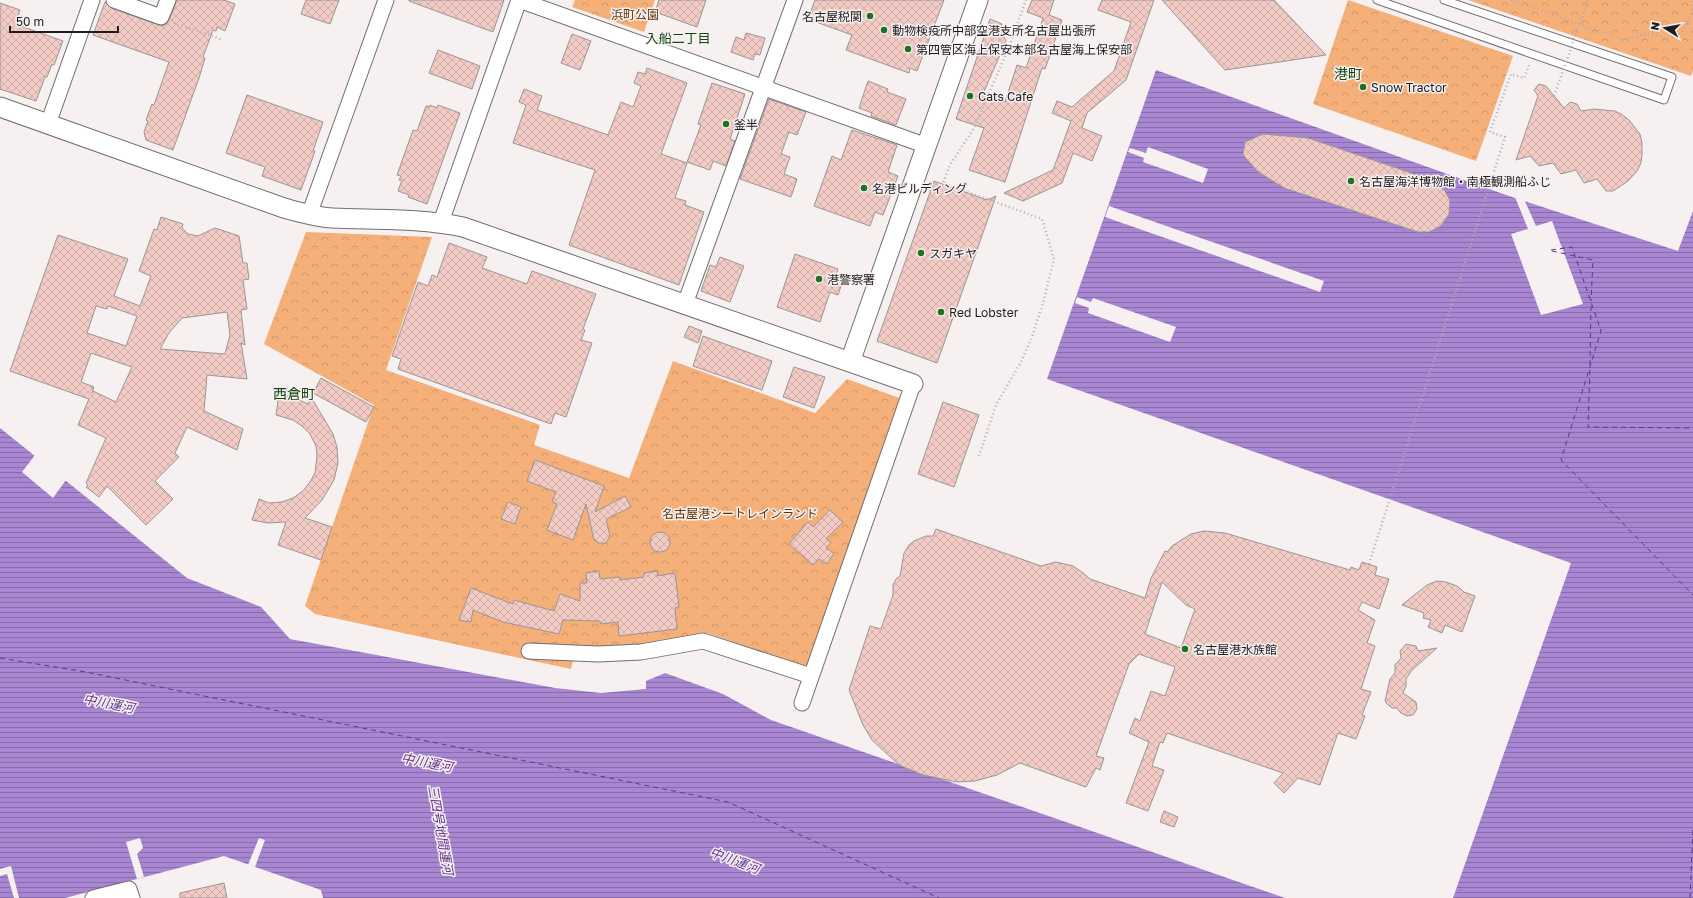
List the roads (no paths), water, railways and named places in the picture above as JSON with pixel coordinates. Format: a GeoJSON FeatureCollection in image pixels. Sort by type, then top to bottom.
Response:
{"type":"FeatureCollection","features":[{"type":"Feature","properties":{"kind":"street"},"geometry":{"type":"LineString","coordinates":[[48,124],[92,0]]}},
{"type":"Feature","properties":{"kind":"street"},"geometry":{"type":"LineString","coordinates":[[114,0],[161,17],[168,0]]}},
{"type":"Feature","properties":{"kind":"street"},"geometry":{"type":"LineString","coordinates":[[309,215],[386,0]]}},
{"type":"Feature","properties":{"kind":"street"},"geometry":{"type":"LineString","coordinates":[[440,222],[519,0],[926,146]]}},
{"type":"Feature","properties":{"kind":"street"},"geometry":{"type":"LineString","coordinates":[[685,304],[795,0]]}},
{"type":"Feature","properties":{"kind":"street"},"geometry":{"type":"LineString","coordinates":[[850,362],[978,0]]}},
{"type":"Feature","properties":{"kind":"street"},"geometry":{"type":"LineString","coordinates":[[0,107],[272,204],[309,215],[331,218],[404,219],[440,222],[463,227],[913,384],[802,703]]}},
{"type":"Feature","properties":{"kind":"street"},"geometry":{"type":"LineString","coordinates":[[529,651],[598,654],[641,652],[703,641],[811,676]]}},
{"type":"Feature","properties":{"kind":"street"},"geometry":{"type":"LineString","coordinates":[[93,898],[129,889],[132,898]]}},
{"type":"Feature","properties":{"kind":"lane"},"geometry":{"type":"LineString","coordinates":[[1377,0],[1664,100],[1672,78],[1444,0]]}},
{"type":"Feature","properties":{"kind":"water"},"geometry":{"type":"Polygon","coordinates":[[[1156,70],[1509,196],[1678,251],[1693,211],[1693,898],[1453,898],[1571,563],[1047,379],[1156,70]]]}},
{"type":"Feature","properties":{"kind":"water"},"geometry":{"type":"Polygon","coordinates":[[[0,428],[187,578],[261,607],[290,639],[555,688],[601,693],[646,689],[646,681],[665,673],[723,694],[771,720],[1285,898],[323,898],[321,890],[224,856],[65,898],[0,898],[0,428]]]}},
{"type":"Feature","properties":{"kind":"place","name":"名古屋税関"},"geometry":{"type":"Point","coordinates":[870,16]}},
{"type":"Feature","properties":{"kind":"place","name":"動物検疫所中部空港支所名古屋出張所"},"geometry":{"type":"Point","coordinates":[884,30]}},
{"type":"Feature","properties":{"kind":"place","name":"第四管区海上保安本部名古屋海上保安部"},"geometry":{"type":"Point","coordinates":[908,49]}},
{"type":"Feature","properties":{"kind":"place","name":"Snow Tractor"},"geometry":{"type":"Point","coordinates":[1363,87]}},
{"type":"Feature","properties":{"kind":"place","name":"Cats Cafe"},"geometry":{"type":"Point","coordinates":[970,96]}},
{"type":"Feature","properties":{"kind":"place","name":"釜半"},"geometry":{"type":"Point","coordinates":[726,124]}},
{"type":"Feature","properties":{"kind":"place","name":"名古屋海洋博物館・南極観測船ふじ"},"geometry":{"type":"Point","coordinates":[1351,181]}},
{"type":"Feature","properties":{"kind":"place","name":"名港ビルディング"},"geometry":{"type":"Point","coordinates":[864,188]}},
{"type":"Feature","properties":{"kind":"place","name":"スガキヤ"},"geometry":{"type":"Point","coordinates":[921,253]}},
{"type":"Feature","properties":{"kind":"place","name":"港警察署"},"geometry":{"type":"Point","coordinates":[819,279]}},
{"type":"Feature","properties":{"kind":"place","name":"Red Lobster"},"geometry":{"type":"Point","coordinates":[941,312]}},
{"type":"Feature","properties":{"kind":"place","name":"名古屋港水族館"},"geometry":{"type":"Point","coordinates":[1185,649]}},
{"type":"Feature","properties":{"kind":"district","name":"入船二丁目"},"geometry":{"type":"Point","coordinates":[678,38]}},
{"type":"Feature","properties":{"kind":"district","name":"港町"},"geometry":{"type":"Point","coordinates":[1348,73]}},
{"type":"Feature","properties":{"kind":"district","name":"西倉町"},"geometry":{"type":"Point","coordinates":[294,393]}},
{"type":"Feature","properties":{"kind":"park label","name":"浜町公園"},"geometry":{"type":"Point","coordinates":[635,14]}},
{"type":"Feature","properties":{"kind":"park label","name":"名古屋港シートレインランド"},"geometry":{"type":"Point","coordinates":[740,513]}},
{"type":"Feature","properties":{"kind":"water label","name":"中川運河"},"geometry":{"type":"Point","coordinates":[109,703]}},
{"type":"Feature","properties":{"kind":"water label","name":"中川運河"},"geometry":{"type":"Point","coordinates":[427,762]}},
{"type":"Feature","properties":{"kind":"water label","name":"三四号地間運河"},"geometry":{"type":"Point","coordinates":[441,830]}},
{"type":"Feature","properties":{"kind":"water label","name":"中川運河"},"geometry":{"type":"Point","coordinates":[735,860]}}]}
